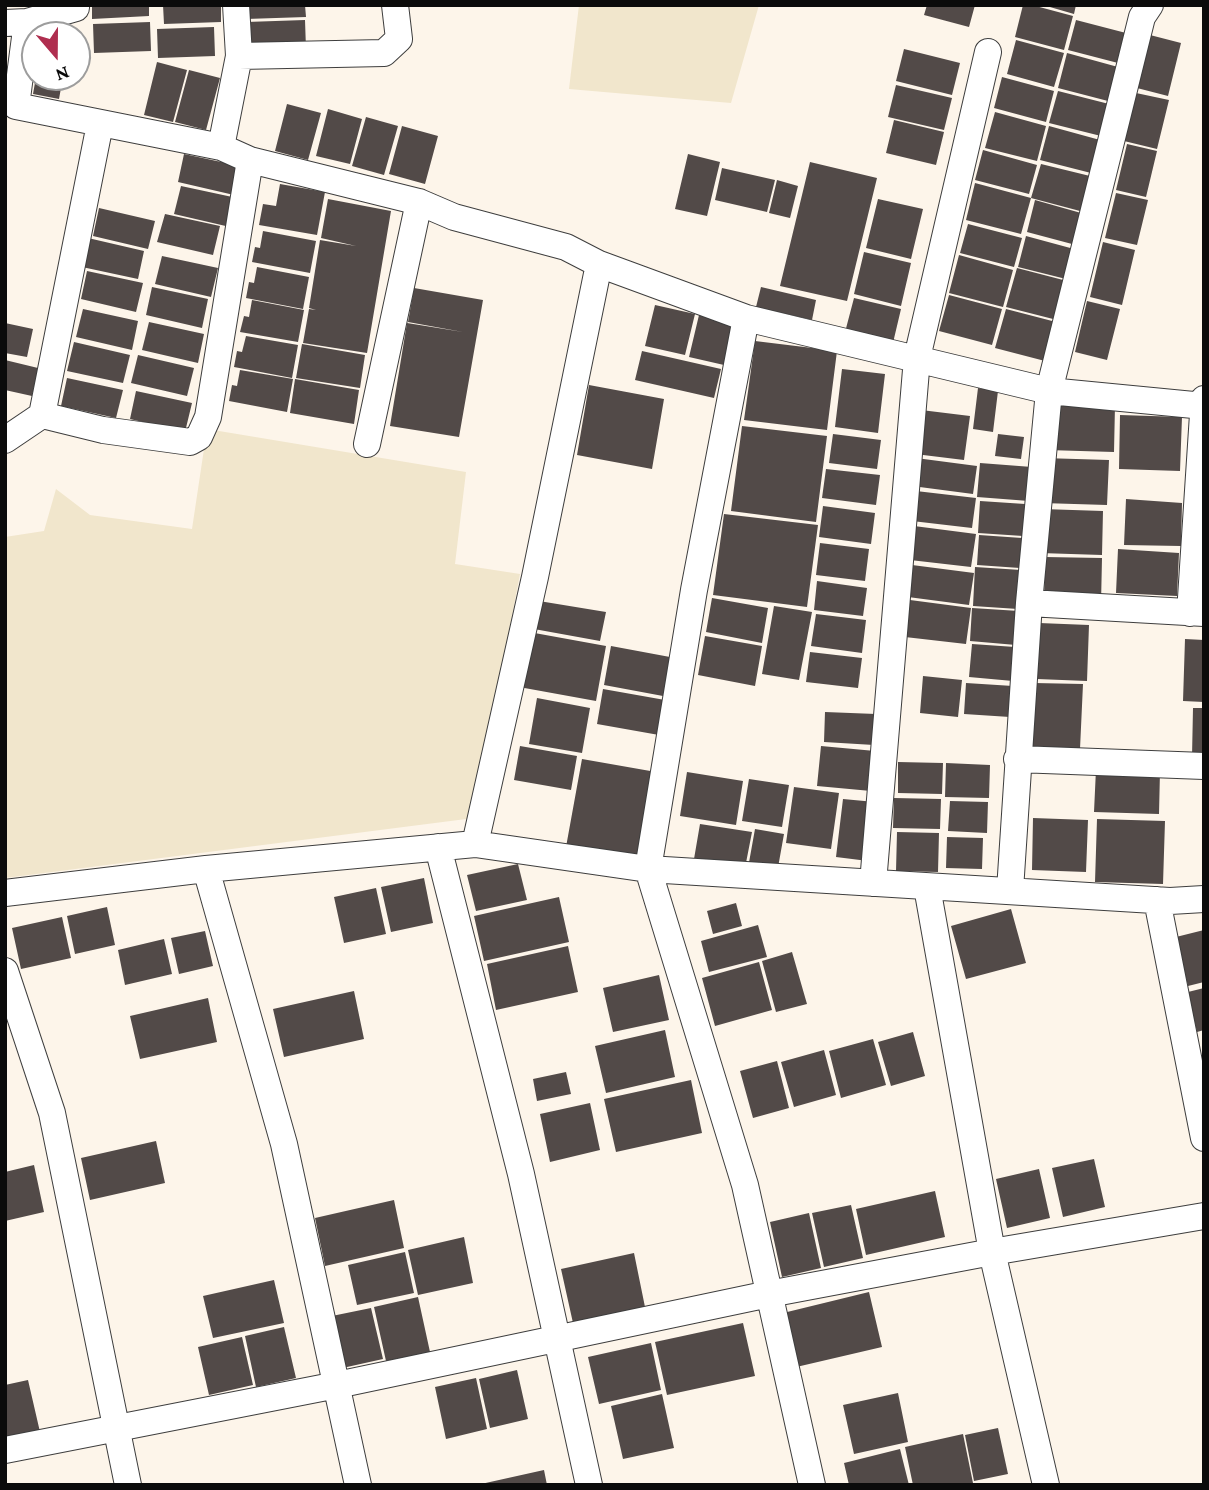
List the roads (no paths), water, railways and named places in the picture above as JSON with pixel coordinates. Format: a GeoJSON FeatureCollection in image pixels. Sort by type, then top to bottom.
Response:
{"type":"FeatureCollection","features":[{"type":"Feature","properties":{"kind":"street"},"geometry":{"type":"LineString","coordinates":[[76,5],[76,8],[16,23],[16,106],[220,147],[250,160],[419,202],[454,218],[566,247],[599,264],[746,317],[1049,391],[1203,406]]}},
{"type":"Feature","properties":{"kind":"street"},"geometry":{"type":"LineString","coordinates":[[220,147],[239,56],[236,5]]}},
{"type":"Feature","properties":{"kind":"street"},"geometry":{"type":"LineString","coordinates":[[239,56],[384,52],[399,39],[395,5]]}},
{"type":"Feature","properties":{"kind":"street"},"geometry":{"type":"LineString","coordinates":[[1010,890],[1029,603],[1049,391],[1142,17],[1150,5]]}},
{"type":"Feature","properties":{"kind":"street"},"geometry":{"type":"LineString","coordinates":[[873,883],[918,358],[988,52]]}},
{"type":"Feature","properties":{"kind":"street"},"geometry":{"type":"LineString","coordinates":[[5,440],[41,415],[100,124]]}},
{"type":"Feature","properties":{"kind":"street"},"geometry":{"type":"LineString","coordinates":[[41,415],[103,430],[172,441],[190,442],[199,437],[208,417],[250,160]]}},
{"type":"Feature","properties":{"kind":"street"},"geometry":{"type":"LineString","coordinates":[[368,444],[419,202]]}},
{"type":"Feature","properties":{"kind":"street"},"geometry":{"type":"LineString","coordinates":[[475,844],[535,577],[599,264]]}},
{"type":"Feature","properties":{"kind":"street"},"geometry":{"type":"LineString","coordinates":[[746,317],[694,590],[648,869],[745,1185],[811,1485]]}},
{"type":"Feature","properties":{"kind":"street"},"geometry":{"type":"LineString","coordinates":[[1029,603],[1197,613],[1204,400]]}},
{"type":"Feature","properties":{"kind":"street"},"geometry":{"type":"LineString","coordinates":[[1017,759],[1204,766]]}},
{"type":"Feature","properties":{"kind":"street"},"geometry":{"type":"LineString","coordinates":[[5,893],[206,869],[475,844],[648,869],[1157,900],[1204,899]]}},
{"type":"Feature","properties":{"kind":"street"},"geometry":{"type":"LineString","coordinates":[[438,847],[521,1174],[589,1485]]}},
{"type":"Feature","properties":{"kind":"street"},"geometry":{"type":"LineString","coordinates":[[206,869],[284,1144],[358,1485]]}},
{"type":"Feature","properties":{"kind":"street"},"geometry":{"type":"LineString","coordinates":[[927,887],[992,1252],[1045,1485]]}},
{"type":"Feature","properties":{"kind":"street"},"geometry":{"type":"LineString","coordinates":[[1157,900],[1204,1138]]}},
{"type":"Feature","properties":{"kind":"street"},"geometry":{"type":"LineString","coordinates":[[5,971],[52,1112],[128,1485]]}},
{"type":"Feature","properties":{"kind":"street"},"geometry":{"type":"LineString","coordinates":[[5,1450],[337,1385],[769,1294],[1204,1216]]}}]}
